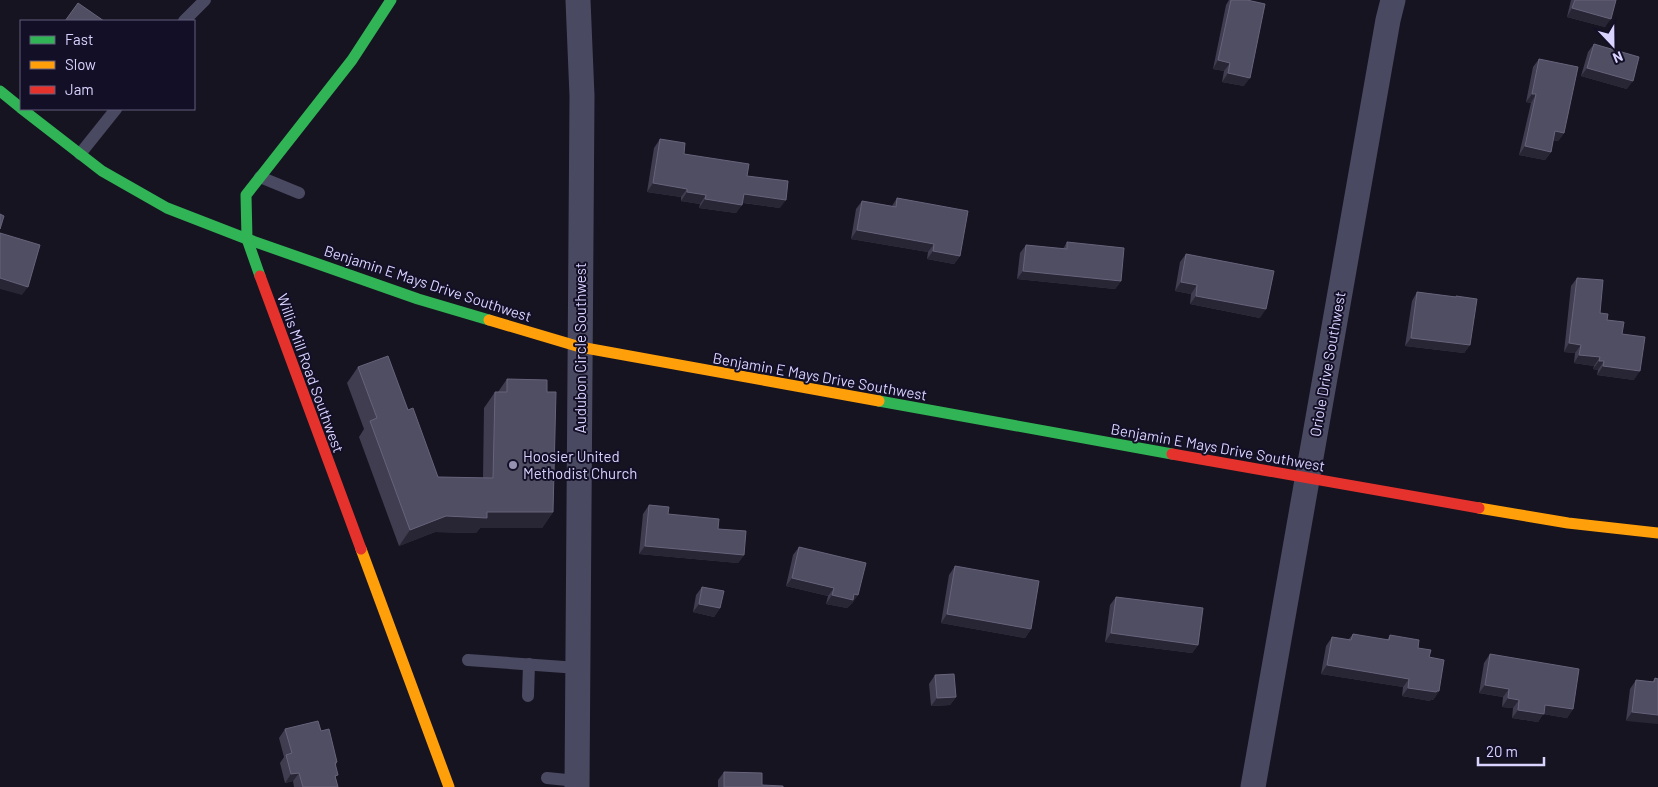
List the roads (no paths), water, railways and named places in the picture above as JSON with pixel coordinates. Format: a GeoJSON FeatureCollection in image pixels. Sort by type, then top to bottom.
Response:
{"type":"FeatureCollection","features":[{"type":"Feature","properties":{"kind":"street","name":"Willis Mill Road Southwest"},"geometry":{"type":"LineString","coordinates":[[392,0],[352,60],[246,195],[247,239],[449,787]]}},
{"type":"Feature","properties":{"kind":"street","name":"Audubon Circle Southwest"},"geometry":{"type":"LineString","coordinates":[[577,784],[582,96],[578,0]]}},
{"type":"Feature","properties":{"kind":"street","name":"Oriole Drive Southwest"},"geometry":{"type":"LineString","coordinates":[[1253,787],[1393,0]]}},
{"type":"Feature","properties":{"kind":"street","name":"Benjamin E Mays Drive Southwest"},"geometry":{"type":"LineString","coordinates":[[0,91],[20,106]]}},
{"type":"Feature","properties":{"kind":"street","name":"Benjamin E Mays Drive Southwest"},"geometry":{"type":"LineString","coordinates":[[25,110],[102,171],[167,208],[247,239],[418,299],[580,347],[1307,479],[1568,523],[1658,533]]}},
{"type":"Feature","properties":{"kind":"lane"},"geometry":{"type":"LineString","coordinates":[[185,20],[205,0]]}},
{"type":"Feature","properties":{"kind":"lane"},"geometry":{"type":"LineString","coordinates":[[80,154],[115,110]]}},
{"type":"Feature","properties":{"kind":"lane"},"geometry":{"type":"LineString","coordinates":[[260,177],[299,193]]}},
{"type":"Feature","properties":{"kind":"lane"},"geometry":{"type":"LineString","coordinates":[[468,660],[578,668]]}},
{"type":"Feature","properties":{"kind":"lane"},"geometry":{"type":"LineString","coordinates":[[528,696],[529,664]]}},
{"type":"Feature","properties":{"kind":"lane"},"geometry":{"type":"LineString","coordinates":[[547,778],[577,784]]}},
{"type":"Feature","properties":{"kind":"place","name":"Hoosier United Methodist Church"},"geometry":{"type":"Point","coordinates":[513,465]}}]}
